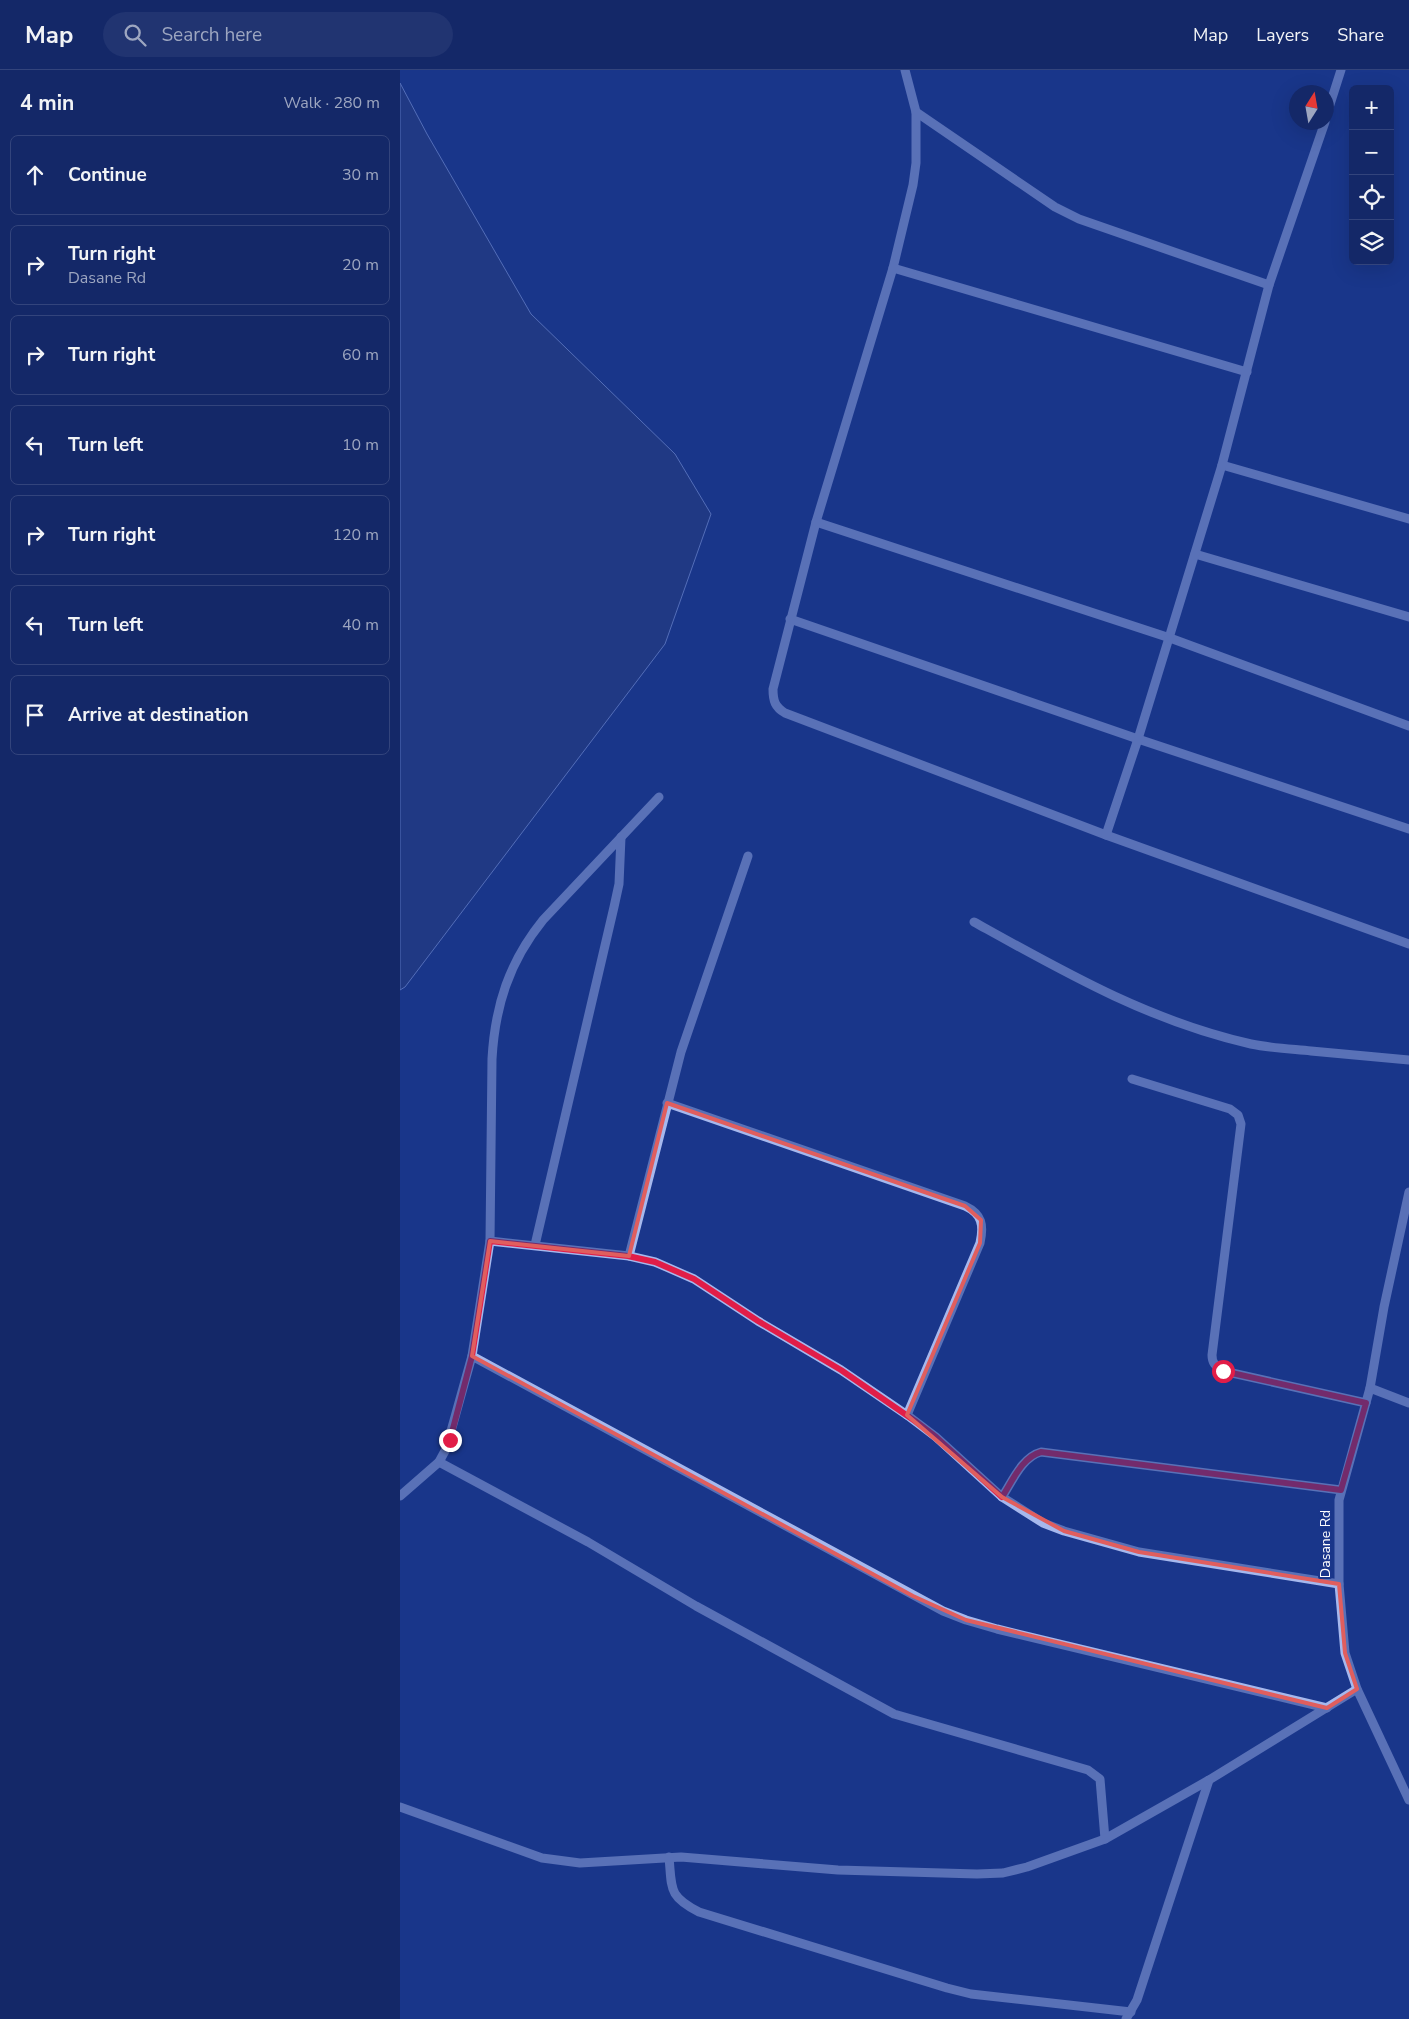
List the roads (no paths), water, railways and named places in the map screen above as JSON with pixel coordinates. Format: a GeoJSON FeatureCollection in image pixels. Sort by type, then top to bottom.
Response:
{"type":"FeatureCollection","features":[{"type":"Feature","properties":{"kind":"street"},"geometry":{"type":"LineString","coordinates":[[905,70],[916,112],[916,163],[913,185],[893,268],[816,522],[790,619],[773,689],[773,699],[776,708],[1106,835],[1409,944]]}},
{"type":"Feature","properties":{"kind":"street"},"geometry":{"type":"LineString","coordinates":[[1334,92],[1341,70]]}},
{"type":"Feature","properties":{"kind":"street"},"geometry":{"type":"LineString","coordinates":[[916,112],[1067,214],[1269,285]]}},
{"type":"Feature","properties":{"kind":"street"},"geometry":{"type":"LineString","coordinates":[[1106,835],[1170,638],[1222,465],[1269,285],[1322,130]]}},
{"type":"Feature","properties":{"kind":"street"},"geometry":{"type":"LineString","coordinates":[[893,268],[1247,372]]}},
{"type":"Feature","properties":{"kind":"street"},"geometry":{"type":"LineString","coordinates":[[1222,465],[1409,519]]}},
{"type":"Feature","properties":{"kind":"street"},"geometry":{"type":"LineString","coordinates":[[816,522],[1170,638],[1409,726]]}},
{"type":"Feature","properties":{"kind":"street"},"geometry":{"type":"LineString","coordinates":[[1195,554],[1409,617]]}},
{"type":"Feature","properties":{"kind":"street"},"geometry":{"type":"LineString","coordinates":[[790,619],[1138,739],[1409,829]]}},
{"type":"Feature","properties":{"kind":"street"},"geometry":{"type":"LineString","coordinates":[[400,1496],[438,1462],[450,1440],[472,1356],[490,1241],[493,1030],[501,998],[526,940],[659,797]]}},
{"type":"Feature","properties":{"kind":"street"},"geometry":{"type":"LineString","coordinates":[[535,1245],[619,884],[621,837]]}},
{"type":"Feature","properties":{"kind":"street"},"geometry":{"type":"LineString","coordinates":[[628,1256],[681,1052],[748,856]]}},
{"type":"Feature","properties":{"kind":"street"},"geometry":{"type":"LineString","coordinates":[[974,922],[1094,988],[1133,1005],[1224,1037],[1253,1044],[1409,1060]]}},
{"type":"Feature","properties":{"kind":"street"},"geometry":{"type":"LineString","coordinates":[[1132,1079],[1230,1109],[1238,1115],[1241,1124],[1212,1354],[1212,1361],[1215,1366],[1223,1371],[1366,1403]]}},
{"type":"Feature","properties":{"kind":"street"},"geometry":{"type":"LineString","coordinates":[[667,1104],[975,1211],[981,1220],[983,1230],[980,1243],[907,1415]]}},
{"type":"Feature","properties":{"kind":"street","name":"Dasane Rd"},"geometry":{"type":"LineString","coordinates":[[1409,1192],[1384,1307],[1370,1388],[1339,1500],[1339,1584],[1345,1653],[1357,1689],[1409,1800]]}},
{"type":"Feature","properties":{"kind":"street"},"geometry":{"type":"LineString","coordinates":[[490,1241],[628,1256],[655,1262],[694,1279],[758,1321],[841,1370],[936,1437],[1002,1497],[1043,1522],[1064,1531],[1139,1552],[1339,1584]]}},
{"type":"Feature","properties":{"kind":"street"},"geometry":{"type":"LineString","coordinates":[[472,1356],[943,1611],[997,1629],[1327,1708]]}},
{"type":"Feature","properties":{"kind":"street"},"geometry":{"type":"LineString","coordinates":[[1370,1388],[1409,1403]]}},
{"type":"Feature","properties":{"kind":"street"},"geometry":{"type":"LineString","coordinates":[[1002,1497],[1027,1459],[1041,1452],[1341,1490]]}},
{"type":"Feature","properties":{"kind":"street"},"geometry":{"type":"LineString","coordinates":[[438,1462],[588,1542],[696,1606],[894,1714],[1088,1770],[1100,1779],[1105,1839]]}},
{"type":"Feature","properties":{"kind":"street"},"geometry":{"type":"LineString","coordinates":[[400,1807],[542,1858],[580,1863],[669,1857],[838,1870],[1002,1873],[1027,1867],[1105,1839],[1209,1780],[1357,1689]]}},
{"type":"Feature","properties":{"kind":"street"},"geometry":{"type":"LineString","coordinates":[[669,1857],[674,1895],[680,1901],[699,1912],[971,1994],[1128,2016],[1144,1979],[1209,1780]]}},
{"type":"Feature","properties":{"kind":"water"},"geometry":{"type":"Polygon","coordinates":[[[400,83],[427,134],[531,314],[675,454],[711,514],[665,644],[405,987],[400,990],[400,83]]]}}]}
